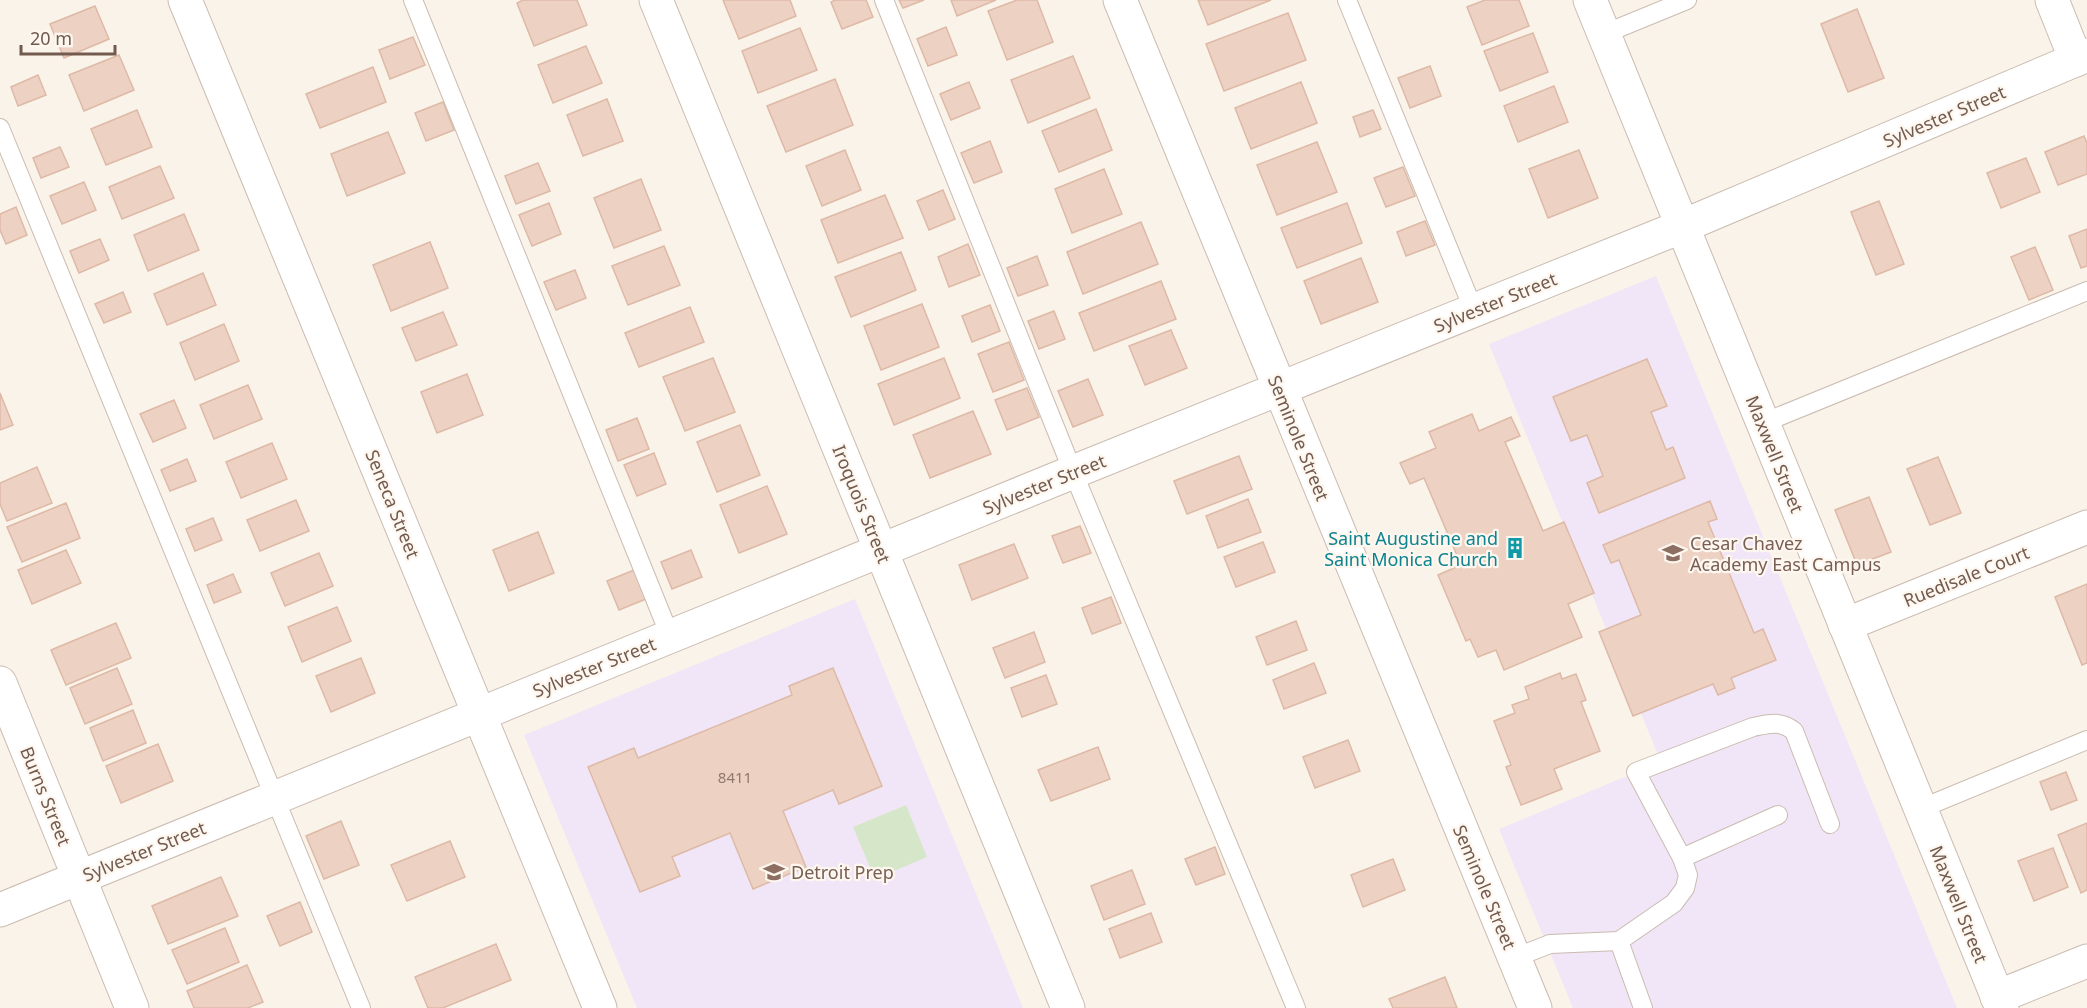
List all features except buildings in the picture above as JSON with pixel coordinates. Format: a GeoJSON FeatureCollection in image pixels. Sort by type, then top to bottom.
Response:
{"type":"FeatureCollection","features":[{"type":"Feature","properties":{"kind":"street","name":"Seneca Street"},"geometry":{"type":"LineString","coordinates":[[185,0],[600,1008]]}},
{"type":"Feature","properties":{"kind":"street","name":"Iroquois Street"},"geometry":{"type":"LineString","coordinates":[[656,0],[1068,1008]]}},
{"type":"Feature","properties":{"kind":"street","name":"Seminole Street"},"geometry":{"type":"LineString","coordinates":[[1120,0],[1535,1008]]}},
{"type":"Feature","properties":{"kind":"street","name":"Maxwell Street"},"geometry":{"type":"LineString","coordinates":[[1590,0],[2000,1003]]}},
{"type":"Feature","properties":{"kind":"street"},"geometry":{"type":"LineString","coordinates":[[2052,0],[2082,58]]}},
{"type":"Feature","properties":{"kind":"street","name":"Sylvester Street"},"geometry":{"type":"LineString","coordinates":[[0,910],[1073,471],[1683,226],[2082,58]]}},
{"type":"Feature","properties":{"kind":"street","name":"Ruedisale Court"},"geometry":{"type":"LineString","coordinates":[[1845,625],[2087,527]]}},
{"type":"Feature","properties":{"kind":"street","name":"Burns Street"},"geometry":{"type":"LineString","coordinates":[[0,683],[132,1008]]}},
{"type":"Feature","properties":{"kind":"street"},"geometry":{"type":"LineString","coordinates":[[2000,1003],[2087,961]]}},
{"type":"Feature","properties":{"kind":"lane"},"geometry":{"type":"LineString","coordinates":[[413,0],[670,636]]}},
{"type":"Feature","properties":{"kind":"lane"},"geometry":{"type":"LineString","coordinates":[[884,0],[1073,471],[1296,1008]]}},
{"type":"Feature","properties":{"kind":"lane"},"geometry":{"type":"LineString","coordinates":[[1347,0],[1474,311]]}},
{"type":"Feature","properties":{"kind":"lane"},"geometry":{"type":"LineString","coordinates":[[1604,34],[1687,0]]}},
{"type":"Feature","properties":{"kind":"lane"},"geometry":{"type":"LineString","coordinates":[[0,128],[361,1008]]}},
{"type":"Feature","properties":{"kind":"lane"},"geometry":{"type":"LineString","coordinates":[[1763,423],[2087,291]]}},
{"type":"Feature","properties":{"kind":"lane"},"geometry":{"type":"LineString","coordinates":[[1514,958],[1551,944],[1618,941],[1674,903],[1685,888],[1688,875],[1682,858],[1636,772],[1753,727],[1770,723],[1786,724],[1794,731],[1830,824]]}},
{"type":"Feature","properties":{"kind":"lane"},"geometry":{"type":"LineString","coordinates":[[1920,809],[2087,740]]}},
{"type":"Feature","properties":{"kind":"lane"},"geometry":{"type":"LineString","coordinates":[[1682,858],[1778,814]]}},
{"type":"Feature","properties":{"kind":"lane"},"geometry":{"type":"LineString","coordinates":[[1618,941],[1643,1008]]}},
{"type":"Feature","properties":{"kind":"shaded area","name":"Cesar Chavez Academy East Campus"},"geometry":{"type":"Polygon","coordinates":[[[1656,276],[1957,1008],[1573,1008],[1499,829],[1661,762],[1489,344],[1656,276]]]}},
{"type":"Feature","properties":{"kind":"shaded area","name":"Detroit Prep"},"geometry":{"type":"Polygon","coordinates":[[[855,599],[1023,1008],[637,1008],[524,735],[855,599]]]}},
{"type":"Feature","properties":{"kind":"green space"},"geometry":{"type":"Polygon","coordinates":[[[906,805],[927,857],[875,879],[853,827],[906,805]]]}},
{"type":"Feature","properties":{"kind":"place","name":"Saint Augustine and Saint Monica Church"},"geometry":{"type":"Point","coordinates":[1515,548]}},
{"type":"Feature","properties":{"kind":"place","name":"Cesar Chavez Academy East Campus"},"geometry":{"type":"Point","coordinates":[1673,553]}},
{"type":"Feature","properties":{"kind":"place","name":"Detroit Prep"},"geometry":{"type":"Point","coordinates":[774,872]}}]}
